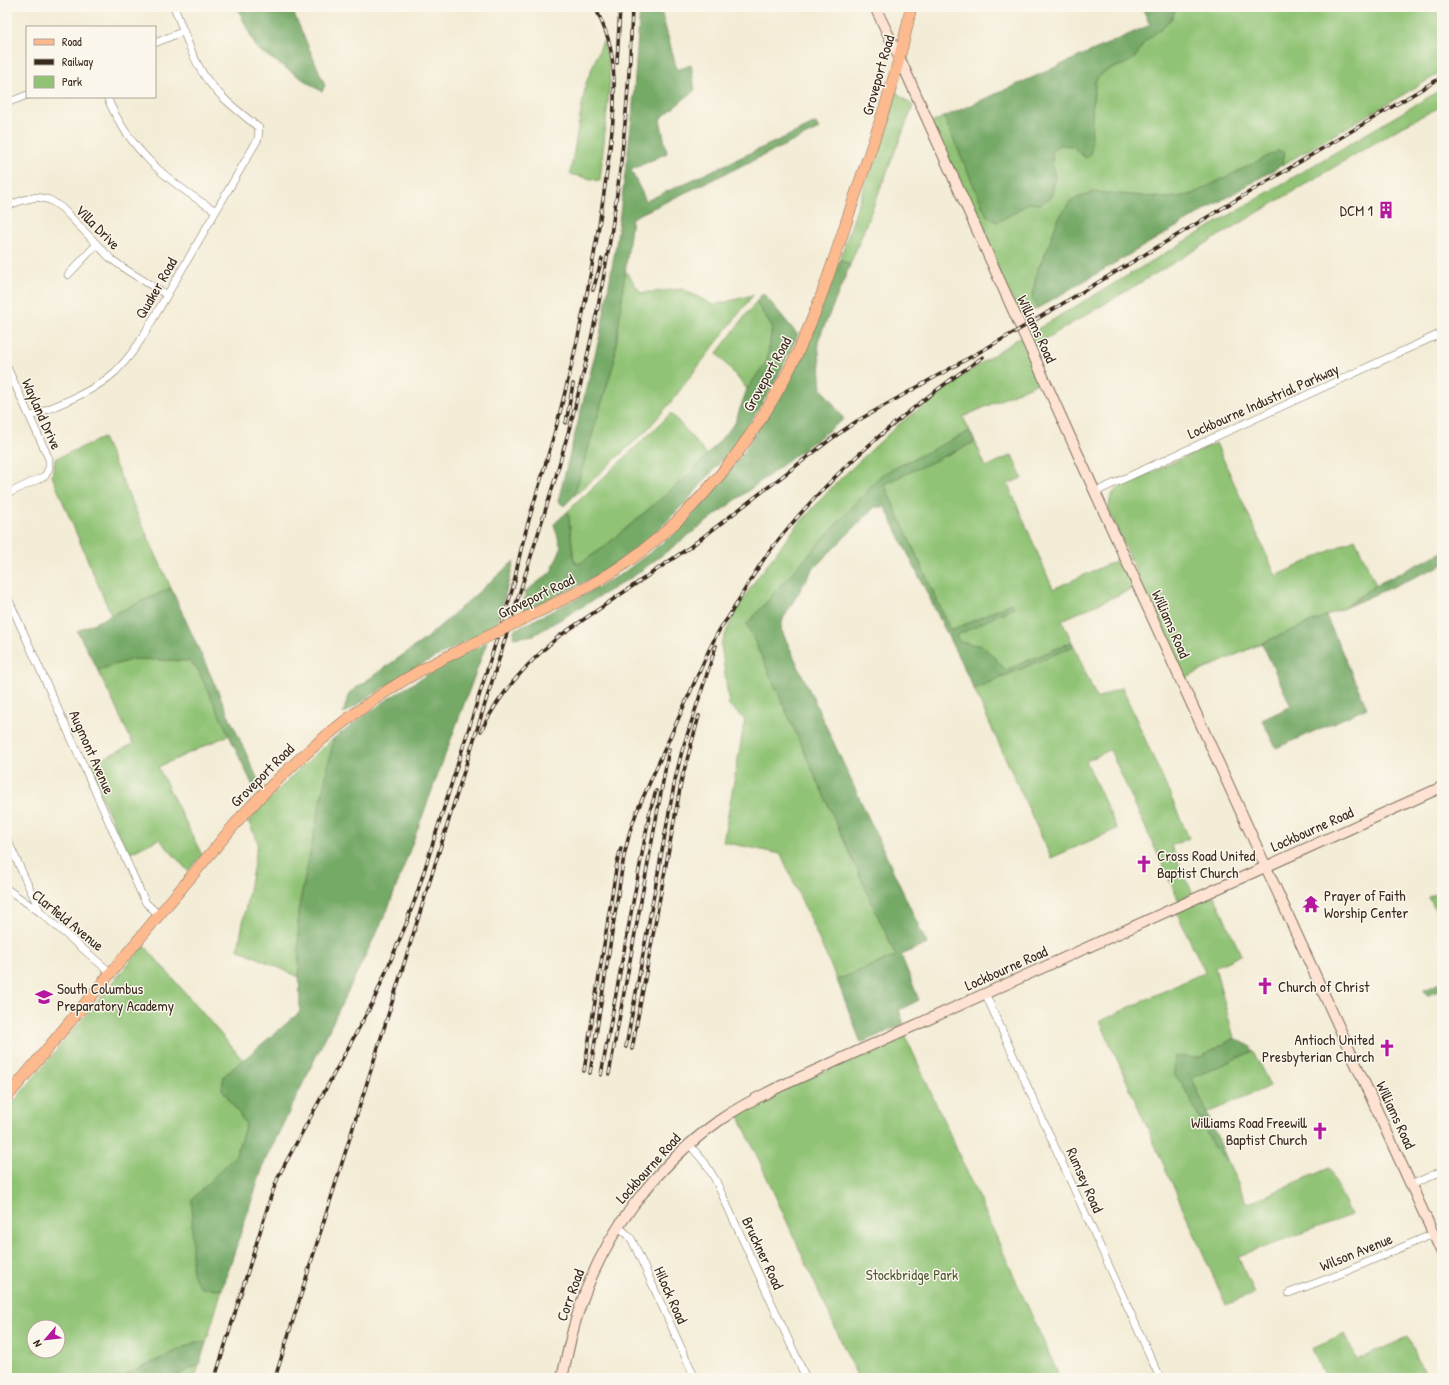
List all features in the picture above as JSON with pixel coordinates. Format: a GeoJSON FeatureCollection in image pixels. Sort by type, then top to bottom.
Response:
{"type":"FeatureCollection","features":[{"type":"Feature","properties":{"kind":"main road","name":"Williams Road"},"geometry":{"type":"LineString","coordinates":[[875,7],[900,59],[1094,492],[1442,1253]]}},
{"type":"Feature","properties":{"kind":"main road","name":"Groveport Road"},"geometry":{"type":"LineString","coordinates":[[7,1098],[241,817],[279,776],[353,715],[392,687],[426,667],[601,579],[623,565],[650,545],[676,522],[706,491],[748,437],[788,371],[816,308],[856,194],[900,59],[911,7]]}},
{"type":"Feature","properties":{"kind":"main road","name":"Lockbourne Road"},"geometry":{"type":"LineString","coordinates":[[619,1227],[648,1187],[688,1144],[721,1120],[763,1095],[1442,787]]}},
{"type":"Feature","properties":{"kind":"main road","name":"Corr Road"},"geometry":{"type":"LineString","coordinates":[[562,1378],[574,1326],[583,1298],[598,1264],[619,1227]]}},
{"type":"Feature","properties":{"kind":"street"},"geometry":{"type":"LineString","coordinates":[[156,43],[184,31],[174,7]]}},
{"type":"Feature","properties":{"kind":"street","name":"Quaker Road"},"geometry":{"type":"LineString","coordinates":[[30,417],[84,393],[106,380],[124,363],[142,338],[258,139],[259,128],[222,97],[208,81],[198,63],[184,31]]}},
{"type":"Feature","properties":{"kind":"street"},"geometry":{"type":"LineString","coordinates":[[7,104],[26,95]]}},
{"type":"Feature","properties":{"kind":"street"},"geometry":{"type":"LineString","coordinates":[[106,98],[118,121],[143,155],[173,183],[216,211]]}},
{"type":"Feature","properties":{"kind":"street","name":"Villa Drive"},"geometry":{"type":"LineString","coordinates":[[7,206],[29,198],[37,197],[50,200],[62,208],[111,259],[167,295]]}},
{"type":"Feature","properties":{"kind":"street"},"geometry":{"type":"LineString","coordinates":[[68,275],[96,245]]}},
{"type":"Feature","properties":{"kind":"street","name":"Lockbourne Industrial Parkway"},"geometry":{"type":"LineString","coordinates":[[1094,492],[1442,334]]}},
{"type":"Feature","properties":{"kind":"street","name":"Wayland Drive"},"geometry":{"type":"LineString","coordinates":[[7,368],[49,459],[49,468],[45,476],[7,494]]}},
{"type":"Feature","properties":{"kind":"street","name":"Augmont Avenue"},"geometry":{"type":"LineString","coordinates":[[7,596],[146,903],[159,915]]}},
{"type":"Feature","properties":{"kind":"street"},"geometry":{"type":"LineString","coordinates":[[7,839],[41,914]]}},
{"type":"Feature","properties":{"kind":"street","name":"Clarfield Avenue"},"geometry":{"type":"LineString","coordinates":[[7,889],[41,914],[111,973]]}},
{"type":"Feature","properties":{"kind":"street","name":"Rumsey Road"},"geometry":{"type":"LineString","coordinates":[[985,993],[1160,1378]]}},
{"type":"Feature","properties":{"kind":"street","name":"Bruckner Road"},"geometry":{"type":"LineString","coordinates":[[688,1144],[705,1163],[715,1179],[806,1378]]}},
{"type":"Feature","properties":{"kind":"street"},"geometry":{"type":"LineString","coordinates":[[1411,1185],[1442,1172]]}},
{"type":"Feature","properties":{"kind":"street","name":"Hilock Road"},"geometry":{"type":"LineString","coordinates":[[619,1227],[632,1240],[695,1378]]}},
{"type":"Feature","properties":{"kind":"street","name":"Wilson Avenue"},"geometry":{"type":"LineString","coordinates":[[1289,1293],[1340,1274],[1433,1234]]}},
{"type":"Feature","properties":{"kind":"green space"},"geometry":{"type":"Polygon","coordinates":[[[237,7],[291,7],[325,85],[322,92],[257,49],[237,7]]]}},
{"type":"Feature","properties":{"kind":"green space"},"geometry":{"type":"Polygon","coordinates":[[[640,7],[660,7],[677,70],[691,65],[695,90],[660,119],[667,153],[631,170],[646,201],[816,123],[819,129],[632,218],[614,362],[574,496],[564,506],[558,501],[600,335],[616,245],[632,118],[640,7]]]}},
{"type":"Feature","properties":{"kind":"green space"},"geometry":{"type":"Polygon","coordinates":[[[1142,7],[1175,7],[1172,17],[1168,22],[1141,46],[1134,58],[1125,64],[1106,71],[1097,78],[1093,102],[1091,154],[1086,158],[1072,146],[1059,145],[1052,151],[1052,163],[1055,180],[1051,197],[1040,204],[1028,203],[1016,212],[997,222],[987,216],[944,117],[1150,25],[1142,7]]]}},
{"type":"Feature","properties":{"kind":"green space"},"geometry":{"type":"Polygon","coordinates":[[[1175,7],[1442,7],[1442,72],[1282,165],[1285,152],[1190,195],[1168,198],[1048,248],[1037,271],[1032,298],[1038,308],[1020,317],[931,123],[944,117],[987,216],[1016,212],[1028,203],[1040,204],[1055,180],[1052,163],[1052,151],[1059,145],[1072,146],[1086,158],[1096,79],[1107,70],[1135,58],[1143,43],[1172,18],[1175,7]]]}},
{"type":"Feature","properties":{"kind":"green space"},"geometry":{"type":"Polygon","coordinates":[[[603,41],[608,59],[610,82],[600,181],[570,174],[586,83],[603,41]]]}},
{"type":"Feature","properties":{"kind":"green space"},"geometry":{"type":"Polygon","coordinates":[[[1442,89],[1442,106],[1408,123],[1034,346],[1029,334],[1442,89]]]}},
{"type":"Feature","properties":{"kind":"green space"},"geometry":{"type":"Polygon","coordinates":[[[896,92],[913,106],[850,265],[840,259],[896,92]]]}},
{"type":"Feature","properties":{"kind":"green space"},"geometry":{"type":"Polygon","coordinates":[[[1278,151],[1285,152],[1282,165],[1038,308],[1032,298],[1037,271],[1048,248],[1057,221],[1070,201],[1093,192],[1168,198],[1190,195],[1278,151]]]}},
{"type":"Feature","properties":{"kind":"green space"},"geometry":{"type":"Polygon","coordinates":[[[840,259],[850,265],[818,341],[822,389],[844,419],[634,576],[534,635],[513,638],[514,630],[583,596],[623,573],[669,538],[699,508],[744,452],[808,343],[840,259]]]}},
{"type":"Feature","properties":{"kind":"green space"},"geometry":{"type":"Polygon","coordinates":[[[625,270],[641,293],[682,289],[714,305],[753,295],[667,407],[645,432],[574,496],[614,362],[625,270]]]}},
{"type":"Feature","properties":{"kind":"green space"},"geometry":{"type":"Polygon","coordinates":[[[763,293],[798,335],[774,384],[740,439],[687,501],[656,532],[617,563],[583,583],[523,612],[525,592],[551,572],[561,548],[554,524],[568,511],[574,561],[579,564],[603,548],[693,471],[735,423],[747,389],[767,361],[772,327],[756,302],[763,293]]]}},
{"type":"Feature","properties":{"kind":"green space"},"geometry":{"type":"Polygon","coordinates":[[[756,302],[772,327],[767,361],[747,389],[717,353],[756,302]]]}},
{"type":"Feature","properties":{"kind":"green space"},"geometry":{"type":"Polygon","coordinates":[[[1020,337],[1040,382],[963,417],[970,431],[881,475],[747,624],[896,956],[837,980],[781,854],[723,842],[745,720],[729,705],[721,644],[736,610],[755,581],[795,528],[836,483],[898,425],[962,376],[1020,337]]]}},
{"type":"Feature","properties":{"kind":"green space"},"geometry":{"type":"Polygon","coordinates":[[[671,413],[707,455],[693,471],[603,548],[579,564],[574,561],[568,511],[671,413]]]}},
{"type":"Feature","properties":{"kind":"green space"},"geometry":{"type":"Polygon","coordinates":[[[970,431],[975,442],[884,484],[951,631],[1012,603],[1014,607],[956,636],[960,642],[983,646],[1006,670],[1072,642],[1074,646],[974,689],[885,507],[875,507],[812,570],[783,619],[781,629],[927,944],[901,955],[919,1000],[899,1010],[904,1024],[861,1043],[837,980],[896,956],[747,624],[881,475],[970,431]]]}},
{"type":"Feature","properties":{"kind":"green space"},"geometry":{"type":"Polygon","coordinates":[[[103,438],[171,588],[111,615],[52,476],[55,459],[103,438]]]}},
{"type":"Feature","properties":{"kind":"green space"},"geometry":{"type":"Polygon","coordinates":[[[975,442],[986,467],[1012,455],[1022,478],[1008,484],[1053,589],[1120,559],[1134,588],[1062,620],[1072,642],[1006,670],[983,646],[960,642],[955,636],[1013,607],[1012,603],[951,631],[884,484],[975,442]]]}},
{"type":"Feature","properties":{"kind":"green space"},"geometry":{"type":"Polygon","coordinates":[[[1216,443],[1276,576],[1355,539],[1376,585],[1344,608],[1183,679],[1109,510],[1109,502],[1113,493],[1121,486],[1216,443]]]}},
{"type":"Feature","properties":{"kind":"green space"},"geometry":{"type":"Polygon","coordinates":[[[1442,552],[1442,565],[1344,608],[1376,585],[1442,552]]]}},
{"type":"Feature","properties":{"kind":"green space"},"geometry":{"type":"Polygon","coordinates":[[[514,561],[497,625],[413,669],[343,714],[349,693],[424,640],[514,561]]]}},
{"type":"Feature","properties":{"kind":"green space"},"geometry":{"type":"Polygon","coordinates":[[[171,588],[259,782],[254,788],[197,668],[189,661],[133,659],[98,670],[77,631],[171,588]]]}},
{"type":"Feature","properties":{"kind":"green space"},"geometry":{"type":"Polygon","coordinates":[[[1326,616],[1367,708],[1276,748],[1262,720],[1291,706],[1262,643],[1326,616]]]}},
{"type":"Feature","properties":{"kind":"green space"},"geometry":{"type":"Polygon","coordinates":[[[487,642],[388,909],[265,1161],[222,1289],[201,1288],[192,1274],[192,1199],[236,1155],[246,1124],[222,1089],[224,1076],[300,1012],[298,911],[334,738],[388,699],[438,668],[487,642]]]}},
{"type":"Feature","properties":{"kind":"green space"},"geometry":{"type":"Polygon","coordinates":[[[1074,646],[1097,699],[1122,687],[1189,838],[1171,846],[1193,894],[1179,901],[1110,750],[1086,761],[1117,829],[1051,858],[974,689],[1074,646]]]}},
{"type":"Feature","properties":{"kind":"green space"},"geometry":{"type":"Polygon","coordinates":[[[133,659],[189,661],[197,668],[229,735],[158,767],[202,855],[188,871],[159,839],[128,854],[87,766],[133,744],[98,670],[133,659]]]}},
{"type":"Feature","properties":{"kind":"green space"},"geometry":{"type":"Polygon","coordinates":[[[334,738],[298,911],[299,977],[238,949],[258,842],[248,821],[298,770],[334,738]]]}},
{"type":"Feature","properties":{"kind":"green space"},"geometry":{"type":"Polygon","coordinates":[[[1442,891],[1442,918],[1439,911],[1436,912],[1429,897],[1442,891]]]}},
{"type":"Feature","properties":{"kind":"green space"},"geometry":{"type":"Polygon","coordinates":[[[1214,895],[1241,955],[1215,967],[1234,1038],[1203,1056],[1196,1058],[1175,1056],[1174,1075],[1183,1085],[1214,1148],[1228,1162],[1247,1204],[1329,1168],[1351,1215],[1238,1256],[1254,1294],[1226,1305],[1100,1021],[1205,972],[1176,911],[1214,895]]]}},
{"type":"Feature","properties":{"kind":"green space"},"geometry":{"type":"Polygon","coordinates":[[[144,945],[243,1060],[224,1076],[222,1089],[246,1123],[236,1155],[192,1199],[201,1288],[222,1289],[206,1343],[195,1342],[120,1378],[7,1378],[7,1110],[144,945]]]}},
{"type":"Feature","properties":{"kind":"green space"},"geometry":{"type":"Polygon","coordinates":[[[1442,982],[1442,989],[1427,996],[1424,990],[1442,982]]]}},
{"type":"Feature","properties":{"kind":"green space","name":"Stockbridge Park"},"geometry":{"type":"Polygon","coordinates":[[[905,1035],[1060,1378],[858,1378],[738,1114],[755,1103],[905,1035]]]}},
{"type":"Feature","properties":{"kind":"green space"},"geometry":{"type":"Polygon","coordinates":[[[1234,1038],[1250,1046],[1253,1051],[1192,1078],[1228,1162],[1214,1148],[1183,1085],[1174,1075],[1175,1056],[1196,1058],[1203,1056],[1234,1038]]]}},
{"type":"Feature","properties":{"kind":"green space"},"geometry":{"type":"Polygon","coordinates":[[[1253,1051],[1270,1086],[1207,1113],[1192,1078],[1253,1051]]]}},
{"type":"Feature","properties":{"kind":"green space"},"geometry":{"type":"Polygon","coordinates":[[[1345,1334],[1357,1360],[1408,1337],[1426,1378],[1325,1378],[1312,1349],[1345,1334]]]}},
{"type":"Feature","properties":{"kind":"green space"},"geometry":{"type":"Polygon","coordinates":[[[195,1342],[206,1343],[199,1365],[170,1378],[120,1378],[195,1342]]]}},
{"type":"Feature","properties":{"kind":"green space"},"geometry":{"type":"Polygon","coordinates":[[[199,1365],[195,1378],[170,1378],[199,1365]]]}},
{"type":"Feature","properties":{"kind":"railway"},"geometry":{"type":"LineString","coordinates":[[513,587],[523,540],[556,427],[573,358],[590,276],[604,193],[613,120],[614,82],[609,41],[595,7]]}},
{"type":"Feature","properties":{"kind":"railway"},"geometry":{"type":"LineString","coordinates":[[617,63],[620,7]]}},
{"type":"Feature","properties":{"kind":"railway"},"geometry":{"type":"LineString","coordinates":[[275,1378],[556,476],[572,419],[599,302],[618,185],[625,126],[632,7]]}},
{"type":"Feature","properties":{"kind":"railway"},"geometry":{"type":"LineString","coordinates":[[481,731],[488,717],[505,692],[535,657],[558,637],[690,547],[831,439],[857,421],[1015,332],[1442,77]]}},
{"type":"Feature","properties":{"kind":"railway"},"geometry":{"type":"LineString","coordinates":[[593,290],[602,259]]}},
{"type":"Feature","properties":{"kind":"railway"},"geometry":{"type":"LineString","coordinates":[[590,1073],[624,856],[630,831],[637,811],[717,635],[769,552],[816,497],[841,471],[896,422],[924,399],[983,357]]}},
{"type":"Feature","properties":{"kind":"railway"},"geometry":{"type":"LineString","coordinates":[[566,423],[573,384]]}},
{"type":"Feature","properties":{"kind":"railway"},"geometry":{"type":"LineString","coordinates":[[407,920],[416,897],[515,581]]}},
{"type":"Feature","properties":{"kind":"railway"},"geometry":{"type":"LineString","coordinates":[[626,1047],[675,780],[682,751],[716,646]]}},
{"type":"Feature","properties":{"kind":"railway"},"geometry":{"type":"LineString","coordinates":[[632,1049],[682,778],[699,716]]}},
{"type":"Feature","properties":{"kind":"railway"},"geometry":{"type":"LineString","coordinates":[[609,1074],[669,749]]}},
{"type":"Feature","properties":{"kind":"railway"},"geometry":{"type":"LineString","coordinates":[[601,1075],[650,811],[656,791]]}},
{"type":"Feature","properties":{"kind":"railway"},"geometry":{"type":"LineString","coordinates":[[584,1071],[617,863],[621,848]]}},
{"type":"Feature","properties":{"kind":"railway"},"geometry":{"type":"LineString","coordinates":[[215,1378],[271,1196],[279,1175],[373,1002],[410,915]]}},
{"type":"Feature","properties":{"kind":"place","name":"DCM 1"},"geometry":{"type":"Point","coordinates":[1386,210]}},
{"type":"Feature","properties":{"kind":"place","name":"Cross Road United Baptist Church"},"geometry":{"type":"Point","coordinates":[1144,864]}},
{"type":"Feature","properties":{"kind":"place","name":"Prayer of Faith Worship Center"},"geometry":{"type":"Point","coordinates":[1311,904]}},
{"type":"Feature","properties":{"kind":"place","name":"Church of Christ"},"geometry":{"type":"Point","coordinates":[1265,986]}},
{"type":"Feature","properties":{"kind":"place","name":"South Columbus Preparatory Academy"},"geometry":{"type":"Point","coordinates":[44,997]}},
{"type":"Feature","properties":{"kind":"place","name":"Antioch United Presbyterian Church"},"geometry":{"type":"Point","coordinates":[1387,1048]}},
{"type":"Feature","properties":{"kind":"place","name":"Williams Road Freewill Baptist Church"},"geometry":{"type":"Point","coordinates":[1320,1131]}}]}
